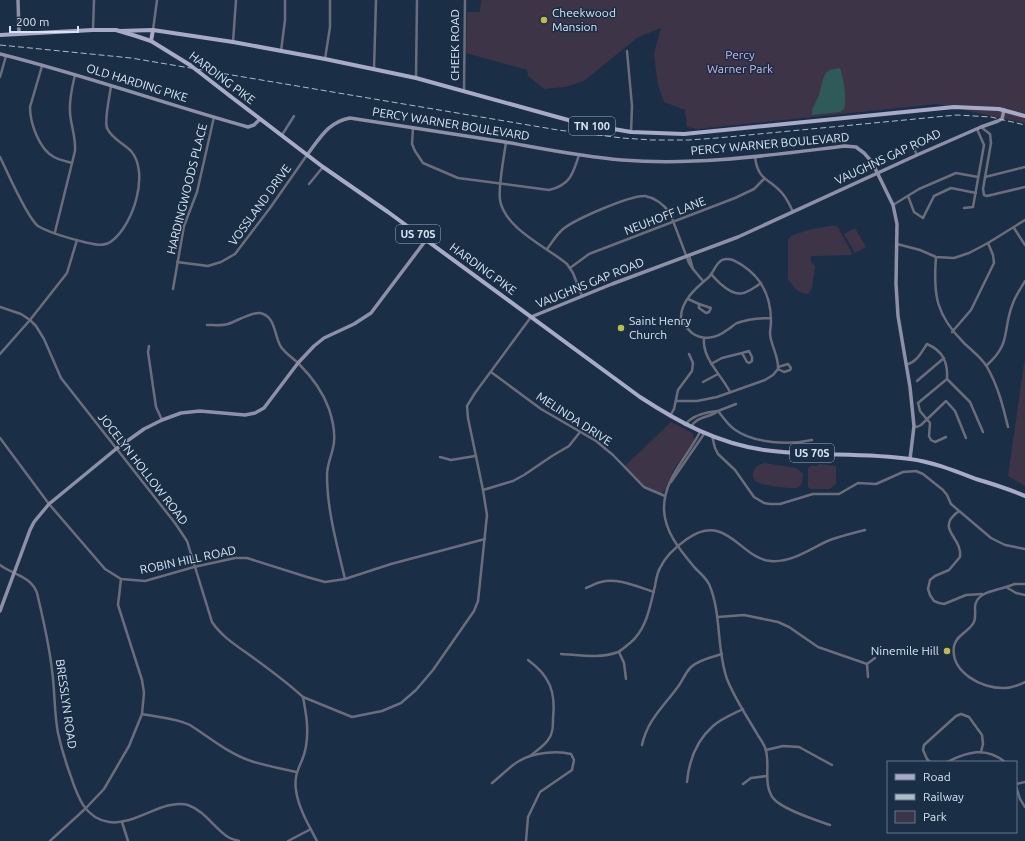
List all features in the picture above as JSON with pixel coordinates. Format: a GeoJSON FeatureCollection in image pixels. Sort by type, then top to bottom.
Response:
{"type":"FeatureCollection","features":[{"type":"Feature","properties":{"kind":"main road","name":"HARDING PIKE"},"geometry":{"type":"LineString","coordinates":[[0,34],[93,30],[119,31],[151,41],[190,65],[260,119],[282,134],[323,167],[362,193],[640,397],[685,425],[702,433],[743,446],[772,450],[910,459]]}},
{"type":"Feature","properties":{"kind":"main road","name":"TN 100"},"geometry":{"type":"LineString","coordinates":[[119,31],[153,30],[232,42],[325,59],[416,78],[579,123],[631,132],[684,134],[954,107],[979,107],[1004,110],[1025,116]]}},
{"type":"Feature","properties":{"kind":"main road"},"geometry":{"type":"LineString","coordinates":[[151,41],[153,30]]}},
{"type":"Feature","properties":{"kind":"main road","name":"US 70S"},"geometry":{"type":"LineString","coordinates":[[910,459],[942,467],[1025,496]]}},
{"type":"Feature","properties":{"kind":"street"},"geometry":{"type":"LineString","coordinates":[[18,0],[19,33]]}},
{"type":"Feature","properties":{"kind":"street"},"geometry":{"type":"LineString","coordinates":[[93,30],[94,0]]}},
{"type":"Feature","properties":{"kind":"street"},"geometry":{"type":"LineString","coordinates":[[153,30],[157,0]]}},
{"type":"Feature","properties":{"kind":"street"},"geometry":{"type":"LineString","coordinates":[[232,42],[236,0]]}},
{"type":"Feature","properties":{"kind":"street"},"geometry":{"type":"LineString","coordinates":[[281,51],[285,20],[285,0]]}},
{"type":"Feature","properties":{"kind":"street"},"geometry":{"type":"LineString","coordinates":[[325,59],[330,26],[330,0]]}},
{"type":"Feature","properties":{"kind":"street"},"geometry":{"type":"LineString","coordinates":[[374,69],[376,0]]}},
{"type":"Feature","properties":{"kind":"street"},"geometry":{"type":"LineString","coordinates":[[416,78],[417,0]]}},
{"type":"Feature","properties":{"kind":"street","name":"CHEEK ROAD"},"geometry":{"type":"LineString","coordinates":[[464,0],[464,91]]}},
{"type":"Feature","properties":{"kind":"street"},"geometry":{"type":"LineString","coordinates":[[627,51],[632,106],[631,132]]}},
{"type":"Feature","properties":{"kind":"street","name":"OLD HARDING PIKE"},"geometry":{"type":"LineString","coordinates":[[0,54],[248,127],[254,125],[260,119]]}},
{"type":"Feature","properties":{"kind":"street"},"geometry":{"type":"LineString","coordinates":[[0,77],[6,56]]}},
{"type":"Feature","properties":{"kind":"street"},"geometry":{"type":"LineString","coordinates":[[42,66],[30,107],[32,125],[40,142],[50,154],[58,159],[72,163]]}},
{"type":"Feature","properties":{"kind":"street"},"geometry":{"type":"LineString","coordinates":[[55,232],[75,151],[76,140],[71,121],[70,106],[75,75]]}},
{"type":"Feature","properties":{"kind":"street"},"geometry":{"type":"LineString","coordinates":[[0,157],[30,216],[38,226],[77,240],[99,245],[107,244],[113,240],[130,216],[139,191],[139,170],[135,158],[107,128],[111,86]]}},
{"type":"Feature","properties":{"kind":"street","name":"VAUGHNS GAP ROAD"},"geometry":{"type":"LineString","coordinates":[[303,697],[352,717],[382,711],[400,703],[416,690],[433,670],[474,611],[478,601],[487,515],[467,406],[531,317],[687,255],[738,237],[917,155],[979,128],[998,122],[1002,119],[1004,110]]}},
{"type":"Feature","properties":{"kind":"street"},"geometry":{"type":"LineString","coordinates":[[282,134],[294,116]]}},
{"type":"Feature","properties":{"kind":"street","name":"HARDINGWOODS PLACE"},"geometry":{"type":"LineString","coordinates":[[173,288],[184,226],[198,192],[214,117]]}},
{"type":"Feature","properties":{"kind":"street","name":"PERCY WARNER BOULEVARD"},"geometry":{"type":"LineString","coordinates":[[307,155],[327,129],[340,120],[350,118],[579,155],[623,160],[711,161],[845,146],[856,147],[872,162],[878,173],[893,205],[897,224],[896,284],[898,316],[905,365],[910,387],[914,426],[910,459]]}},
{"type":"Feature","properties":{"kind":"street"},"geometry":{"type":"LineString","coordinates":[[413,128],[412,144],[423,163],[458,178],[550,190],[566,184],[574,173],[579,155]]}},
{"type":"Feature","properties":{"kind":"street"},"geometry":{"type":"LineString","coordinates":[[964,208],[973,207],[976,193],[984,145],[979,128]]}},
{"type":"Feature","properties":{"kind":"street"},"geometry":{"type":"LineString","coordinates":[[979,128],[990,134],[991,143],[987,160],[983,193],[986,196],[1025,187]]}},
{"type":"Feature","properties":{"kind":"street"},"geometry":{"type":"LineString","coordinates":[[506,142],[500,200],[507,217],[515,226],[562,260],[570,268],[582,296]]}},
{"type":"Feature","properties":{"kind":"street"},"geometry":{"type":"LineString","coordinates":[[911,142],[917,155]]}},
{"type":"Feature","properties":{"kind":"street","name":"VOSSLAND DRIVE"},"geometry":{"type":"LineString","coordinates":[[177,262],[208,266],[221,262],[235,254],[270,208],[307,155]]}},
{"type":"Feature","properties":{"kind":"street"},"geometry":{"type":"LineString","coordinates":[[755,157],[759,173],[764,179],[782,192],[793,212]]}},
{"type":"Feature","properties":{"kind":"street"},"geometry":{"type":"LineString","coordinates":[[309,184],[323,167]]}},
{"type":"Feature","properties":{"kind":"street"},"geometry":{"type":"LineString","coordinates":[[985,179],[1025,167]]}},
{"type":"Feature","properties":{"kind":"street"},"geometry":{"type":"LineString","coordinates":[[893,205],[919,190],[956,174],[978,177]]}},
{"type":"Feature","properties":{"kind":"street","name":"NEUHOFF LANE"},"geometry":{"type":"LineString","coordinates":[[570,268],[589,254],[716,206],[748,192],[754,189],[764,179]]}},
{"type":"Feature","properties":{"kind":"street"},"geometry":{"type":"LineString","coordinates":[[908,196],[914,212],[923,218],[934,196],[951,188],[976,193]]}},
{"type":"Feature","properties":{"kind":"street"},"geometry":{"type":"LineString","coordinates":[[547,249],[560,232],[570,223],[589,214],[634,198],[644,196],[656,200],[665,206],[674,222],[693,269],[703,281]]}},
{"type":"Feature","properties":{"kind":"street"},"geometry":{"type":"LineString","coordinates":[[897,244],[920,250],[936,257],[954,258],[988,244],[1025,220]]}},
{"type":"Feature","properties":{"kind":"street"},"geometry":{"type":"LineString","coordinates":[[1014,228],[1025,245]]}},
{"type":"Feature","properties":{"kind":"street"},"geometry":{"type":"LineString","coordinates":[[0,354],[30,320],[67,273],[77,240]]}},
{"type":"Feature","properties":{"kind":"street"},"geometry":{"type":"LineString","coordinates":[[0,611],[30,530],[34,522],[49,504],[116,449],[140,432],[162,420],[181,413],[200,411],[245,415],[255,413],[264,408],[298,363],[314,346],[324,338],[354,324],[371,313],[426,240]]}},
{"type":"Feature","properties":{"kind":"street"},"geometry":{"type":"LineString","coordinates":[[952,332],[971,310],[994,263],[993,255],[988,244]]}},
{"type":"Feature","properties":{"kind":"street"},"geometry":{"type":"LineString","coordinates":[[936,257],[934,278],[939,307],[944,320],[952,332],[986,365],[1000,393],[1008,427]]}},
{"type":"Feature","properties":{"kind":"street"},"geometry":{"type":"LineString","coordinates":[[676,401],[705,400],[730,392],[768,379],[778,368],[771,337],[771,318],[768,296],[761,283],[748,269],[735,261],[729,259],[722,260],[718,263],[711,274],[688,299],[681,313],[682,321],[692,333],[704,338],[712,337],[741,322],[757,318],[771,318]]}},
{"type":"Feature","properties":{"kind":"street"},"geometry":{"type":"LineString","coordinates":[[711,274],[728,290],[740,294],[749,292],[761,283]]}},
{"type":"Feature","properties":{"kind":"street"},"geometry":{"type":"LineString","coordinates":[[986,365],[996,357],[1002,348],[1013,302],[1025,281]]}},
{"type":"Feature","properties":{"kind":"street"},"geometry":{"type":"LineString","coordinates":[[688,299],[710,308],[708,313],[706,314],[700,308],[699,304]]}},
{"type":"Feature","properties":{"kind":"street","name":"JOCELYN HOLLOW ROAD"},"geometry":{"type":"LineString","coordinates":[[0,307],[21,314],[30,320],[41,332],[61,378],[175,523],[187,541],[212,622],[216,628],[303,697]]}},
{"type":"Feature","properties":{"kind":"street"},"geometry":{"type":"LineString","coordinates":[[207,325],[227,324],[255,313],[268,316],[272,321],[277,339],[285,353],[310,375],[323,395],[332,420],[334,442],[327,468],[330,513],[345,580]]}},
{"type":"Feature","properties":{"kind":"street"},"geometry":{"type":"LineString","coordinates":[[704,338],[705,348],[711,364],[730,392]]}},
{"type":"Feature","properties":{"kind":"street"},"geometry":{"type":"LineString","coordinates":[[905,365],[917,359],[927,344],[938,350],[944,358],[947,369],[947,379],[970,402],[983,432]]}},
{"type":"Feature","properties":{"kind":"street"},"geometry":{"type":"LineString","coordinates":[[149,346],[148,352],[156,407],[162,420]]}},
{"type":"Feature","properties":{"kind":"street"},"geometry":{"type":"LineString","coordinates":[[711,364],[722,358],[747,351],[749,351],[752,361],[749,363],[747,362],[742,353]]}},
{"type":"Feature","properties":{"kind":"street"},"geometry":{"type":"LineString","coordinates":[[670,416],[674,409],[680,387],[692,370],[692,362],[689,354]]}},
{"type":"Feature","properties":{"kind":"street"},"geometry":{"type":"LineString","coordinates":[[917,381],[944,358]]}},
{"type":"Feature","properties":{"kind":"street","name":"MELINDA DRIVE"},"geometry":{"type":"LineString","coordinates":[[491,372],[541,409],[596,441],[644,487],[665,496]]}},
{"type":"Feature","properties":{"kind":"street"},"geometry":{"type":"LineString","coordinates":[[702,382],[718,374]]}},
{"type":"Feature","properties":{"kind":"street"},"geometry":{"type":"LineString","coordinates":[[946,437],[935,442],[932,441],[929,436],[930,423],[920,411],[918,403],[947,379]]}},
{"type":"Feature","properties":{"kind":"street"},"geometry":{"type":"LineString","coordinates":[[914,426],[917,427],[923,424],[946,401],[955,411],[966,438]]}},
{"type":"Feature","properties":{"kind":"street"},"geometry":{"type":"LineString","coordinates":[[685,425],[689,420],[695,417],[718,411],[736,404]]}},
{"type":"Feature","properties":{"kind":"street"},"geometry":{"type":"LineString","coordinates":[[690,427],[696,420],[715,414],[718,411]]}},
{"type":"Feature","properties":{"kind":"street"},"geometry":{"type":"LineString","coordinates":[[718,411],[734,429],[750,436],[768,441],[785,443],[812,440]]}},
{"type":"Feature","properties":{"kind":"street"},"geometry":{"type":"LineString","coordinates":[[483,490],[513,481],[524,475],[568,446],[580,432]]}},
{"type":"Feature","properties":{"kind":"street"},"geometry":{"type":"LineString","coordinates":[[702,433],[676,469],[667,490],[664,509],[665,520],[670,534],[678,547],[708,581],[714,598],[718,617],[719,640],[727,678],[766,750],[767,776],[770,792],[776,802],[789,809],[830,825]]}},
{"type":"Feature","properties":{"kind":"street"},"geometry":{"type":"LineString","coordinates":[[712,436],[718,454],[735,470],[753,495],[764,503],[773,505],[782,504],[810,494],[839,494],[858,483],[878,484],[903,472],[913,470],[923,474],[945,492],[950,503],[994,540],[1005,545],[1025,549]]}},
{"type":"Feature","properties":{"kind":"street","name":"ROBIN HILL ROAD"},"geometry":{"type":"LineString","coordinates":[[0,438],[49,504],[105,569],[121,579],[145,581],[194,567],[235,558],[246,558],[324,581],[345,580],[391,564],[485,539]]}},
{"type":"Feature","properties":{"kind":"street"},"geometry":{"type":"LineString","coordinates":[[440,457],[451,460],[475,456]]}},
{"type":"Feature","properties":{"kind":"street"},"geometry":{"type":"LineString","coordinates":[[959,511],[951,518],[949,523],[953,536],[960,548],[960,557],[949,570],[931,579],[928,585],[928,592],[934,601],[942,604],[968,595],[983,594],[1015,584],[1025,584]]}},
{"type":"Feature","properties":{"kind":"street"},"geometry":{"type":"LineString","coordinates":[[561,654],[600,656],[619,652],[638,636],[647,616],[659,570],[666,560],[687,539],[706,530],[726,534],[759,558],[770,561],[783,561],[800,555],[830,540],[865,530]]}},
{"type":"Feature","properties":{"kind":"street","name":"BRESSLYN ROAD"},"geometry":{"type":"LineString","coordinates":[[0,565],[29,580],[36,589],[51,660],[60,742],[76,792],[85,809]]}},
{"type":"Feature","properties":{"kind":"street"},"geometry":{"type":"LineString","coordinates":[[50,841],[85,809],[104,789],[128,746],[142,714],[144,693],[142,680],[118,605],[121,579]]}},
{"type":"Feature","properties":{"kind":"street"},"geometry":{"type":"LineString","coordinates":[[586,588],[600,582],[607,581],[623,582],[654,592]]}},
{"type":"Feature","properties":{"kind":"street"},"geometry":{"type":"LineString","coordinates":[[1006,587],[1018,594],[1025,595]]}},
{"type":"Feature","properties":{"kind":"street"},"geometry":{"type":"LineString","coordinates":[[983,594],[975,605],[973,624],[956,642],[954,655],[956,660],[966,675],[986,686],[1005,688],[1025,682]]}},
{"type":"Feature","properties":{"kind":"street"},"geometry":{"type":"LineString","coordinates":[[718,617],[744,615],[757,616],[778,622],[789,627],[818,647],[867,664]]}},
{"type":"Feature","properties":{"kind":"street"},"geometry":{"type":"LineString","coordinates":[[619,652],[624,663],[626,679]]}},
{"type":"Feature","properties":{"kind":"street"},"geometry":{"type":"LineString","coordinates":[[642,745],[652,718],[671,696],[691,667],[704,660],[722,654]]}},
{"type":"Feature","properties":{"kind":"street"},"geometry":{"type":"LineString","coordinates":[[867,664],[875,658]]}},
{"type":"Feature","properties":{"kind":"street"},"geometry":{"type":"LineString","coordinates":[[528,660],[537,667],[550,684],[554,704],[551,735],[548,740],[528,758]]}},
{"type":"Feature","properties":{"kind":"street"},"geometry":{"type":"LineString","coordinates":[[867,664],[868,677]]}},
{"type":"Feature","properties":{"kind":"street"},"geometry":{"type":"LineString","coordinates":[[303,697],[308,727],[306,747],[296,772],[296,790],[301,808],[317,841]]}},
{"type":"Feature","properties":{"kind":"street"},"geometry":{"type":"LineString","coordinates":[[687,782],[688,767],[694,751],[701,739],[714,726],[743,709]]}},
{"type":"Feature","properties":{"kind":"street"},"geometry":{"type":"LineString","coordinates":[[142,714],[170,719],[188,725],[237,755],[251,761],[296,772]]}},
{"type":"Feature","properties":{"kind":"street"},"geometry":{"type":"LineString","coordinates":[[929,761],[923,750],[924,745],[956,716],[961,714],[969,717],[982,735],[983,744],[981,752]]}},
{"type":"Feature","properties":{"kind":"street"},"geometry":{"type":"LineString","coordinates":[[766,750],[783,746],[799,747],[832,765]]}},
{"type":"Feature","properties":{"kind":"street"},"geometry":{"type":"LineString","coordinates":[[492,783],[520,761],[528,758],[554,752],[571,754],[574,760],[572,770],[540,792],[528,818],[526,841]]}},
{"type":"Feature","properties":{"kind":"street"},"geometry":{"type":"LineString","coordinates":[[949,761],[957,756],[981,752],[1000,758],[1004,761]]}},
{"type":"Feature","properties":{"kind":"street"},"geometry":{"type":"LineString","coordinates":[[744,784],[751,778],[767,776]]}},
{"type":"Feature","properties":{"kind":"street"},"geometry":{"type":"LineString","coordinates":[[1017,788],[1020,799],[1025,807]]}},
{"type":"Feature","properties":{"kind":"street"},"geometry":{"type":"LineString","coordinates":[[85,809],[98,818],[110,822],[122,822],[169,806],[179,804],[186,805],[197,810],[229,838],[240,841]]}},
{"type":"Feature","properties":{"kind":"street"},"geometry":{"type":"LineString","coordinates":[[122,822],[128,841]]}},
{"type":"Feature","properties":{"kind":"street"},"geometry":{"type":"LineString","coordinates":[[288,841],[311,829]]}},
{"type":"Feature","properties":{"kind":"green space","name":"Percy Warner Park"},"geometry":{"type":"Polygon","coordinates":[[[481,0],[1025,0],[1025,123],[937,104],[697,129],[687,127],[685,110],[664,102],[658,85],[654,54],[661,28],[638,37],[584,81],[565,87],[544,89],[528,76],[527,70],[466,53],[467,12],[480,12],[481,0]]]}},
{"type":"Feature","properties":{"kind":"green space"},"geometry":{"type":"Polygon","coordinates":[[[837,226],[852,253],[851,255],[811,256],[811,262],[815,266],[812,288],[808,294],[802,293],[796,290],[788,279],[788,240],[791,236],[808,230],[837,226]]]}},
{"type":"Feature","properties":{"kind":"green space"},"geometry":{"type":"Polygon","coordinates":[[[855,228],[866,247],[855,253],[844,234],[855,228]]]}},
{"type":"Feature","properties":{"kind":"green space"},"geometry":{"type":"Polygon","coordinates":[[[1025,357],[1025,486],[1008,476],[1025,357]]]}},
{"type":"Feature","properties":{"kind":"green space"},"geometry":{"type":"Polygon","coordinates":[[[671,422],[692,433],[694,441],[674,469],[665,490],[661,493],[644,485],[625,466],[671,422]]]}},
{"type":"Feature","properties":{"kind":"green space"},"geometry":{"type":"Polygon","coordinates":[[[764,463],[797,468],[803,474],[802,483],[796,488],[791,488],[758,482],[753,477],[753,472],[757,466],[764,463]]]}},
{"type":"Feature","properties":{"kind":"green space"},"geometry":{"type":"Polygon","coordinates":[[[818,464],[836,466],[836,484],[830,489],[811,489],[808,487],[808,468],[810,466],[818,466],[818,464]]]}},
{"type":"Feature","properties":{"kind":"shaded area"},"geometry":{"type":"Polygon","coordinates":[[[840,68],[845,89],[844,109],[840,112],[812,115],[812,110],[819,95],[826,73],[830,70],[840,68]]]}},
{"type":"Feature","properties":{"kind":"railway"},"geometry":{"type":"LineString","coordinates":[[0,45],[131,58],[558,130],[622,138],[689,140],[957,115],[991,117],[1025,125]]}},
{"type":"Feature","properties":{"kind":"place","name":"Cheekwood Mansion"},"geometry":{"type":"Point","coordinates":[544,20]}},
{"type":"Feature","properties":{"kind":"place","name":"Saint Henry Church"},"geometry":{"type":"Point","coordinates":[621,328]}},
{"type":"Feature","properties":{"kind":"place","name":"Ninemile Hill"},"geometry":{"type":"Point","coordinates":[947,651]}}]}
